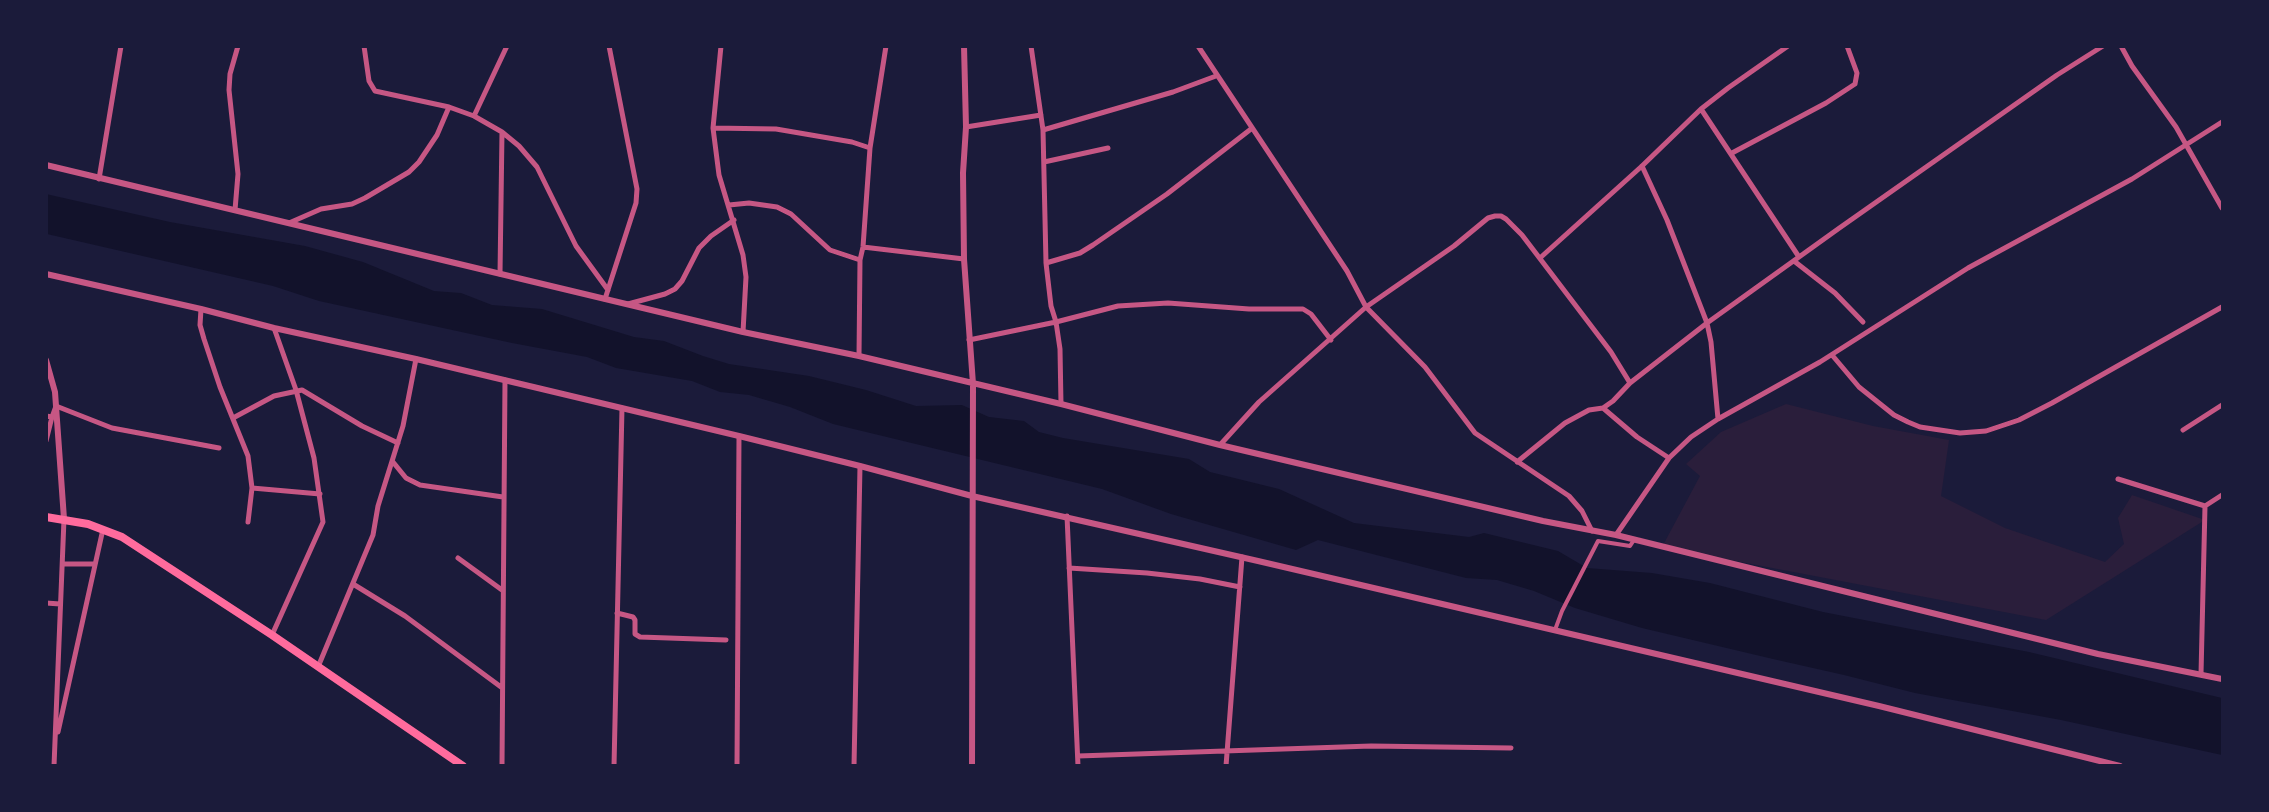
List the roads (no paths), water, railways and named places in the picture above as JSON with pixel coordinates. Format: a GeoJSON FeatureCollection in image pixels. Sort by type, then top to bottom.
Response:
{"type":"FeatureCollection","features":[{"type":"Feature","properties":{"kind":"main road"},"geometry":{"type":"LineString","coordinates":[[46,518],[64,519],[103,529],[122,537],[272,635],[463,765]]}},
{"type":"Feature","properties":{"kind":"street"},"geometry":{"type":"LineString","coordinates":[[99,179],[121,46]]}},
{"type":"Feature","properties":{"kind":"street"},"geometry":{"type":"LineString","coordinates":[[235,210],[238,174],[229,90],[230,74],[238,46]]}},
{"type":"Feature","properties":{"kind":"street"},"geometry":{"type":"LineString","coordinates":[[364,46],[369,81],[375,91],[449,107],[474,116],[502,132],[519,146],[537,167],[576,246],[608,290]]}},
{"type":"Feature","properties":{"kind":"street"},"geometry":{"type":"LineString","coordinates":[[474,116],[507,46]]}},
{"type":"Feature","properties":{"kind":"street"},"geometry":{"type":"LineString","coordinates":[[605,300],[636,203],[638,189],[609,46]]}},
{"type":"Feature","properties":{"kind":"street"},"geometry":{"type":"LineString","coordinates":[[721,46],[713,128],[719,175],[743,255],[746,277],[743,332]]}},
{"type":"Feature","properties":{"kind":"street"},"geometry":{"type":"LineString","coordinates":[[859,356],[860,260],[863,247],[870,148],[886,46]]}},
{"type":"Feature","properties":{"kind":"street"},"geometry":{"type":"LineString","coordinates":[[964,46],[966,127],[963,173],[964,259],[973,384],[972,765]]}},
{"type":"Feature","properties":{"kind":"street"},"geometry":{"type":"LineString","coordinates":[[1031,46],[1043,130],[1046,263],[1051,306],[1060,350],[1061,404]]}},
{"type":"Feature","properties":{"kind":"street"},"geometry":{"type":"LineString","coordinates":[[1198,46],[1347,271],[1366,307],[1425,367],[1475,433],[1555,486],[1577,504],[1592,531]]}},
{"type":"Feature","properties":{"kind":"street"},"geometry":{"type":"LineString","coordinates":[[1539,258],[1642,166],[1701,109],[1788,46]]}},
{"type":"Feature","properties":{"kind":"street"},"geometry":{"type":"LineString","coordinates":[[1732,153],[1826,103],[1855,84],[1857,73],[1847,46]]}},
{"type":"Feature","properties":{"kind":"street"},"geometry":{"type":"LineString","coordinates":[[1517,462],[1565,423],[1589,410],[1603,408],[1623,393],[1630,383],[1707,323],[2057,75],[2103,46]]}},
{"type":"Feature","properties":{"kind":"street"},"geometry":{"type":"LineString","coordinates":[[2121,46],[2187,144],[2223,208]]}},
{"type":"Feature","properties":{"kind":"street"},"geometry":{"type":"LineString","coordinates":[[1043,130],[1173,92],[1216,76]]}},
{"type":"Feature","properties":{"kind":"street"},"geometry":{"type":"LineString","coordinates":[[288,224],[321,209],[352,204],[409,172],[419,162],[437,135],[449,107]]}},
{"type":"Feature","properties":{"kind":"street"},"geometry":{"type":"LineString","coordinates":[[1701,109],[1732,153],[1797,259],[1835,292],[1863,322]]}},
{"type":"Feature","properties":{"kind":"street"},"geometry":{"type":"LineString","coordinates":[[966,127],[1041,115]]}},
{"type":"Feature","properties":{"kind":"street"},"geometry":{"type":"LineString","coordinates":[[1616,536],[1669,458],[1691,437],[1718,419],[1832,355],[1968,268],[2132,179],[2223,122]]}},
{"type":"Feature","properties":{"kind":"street"},"geometry":{"type":"LineString","coordinates":[[713,128],[776,129],[852,142],[870,148]]}},
{"type":"Feature","properties":{"kind":"street"},"geometry":{"type":"LineString","coordinates":[[1046,263],[1080,253],[1093,245],[1167,194],[1251,129]]}},
{"type":"Feature","properties":{"kind":"street"},"geometry":{"type":"LineString","coordinates":[[500,274],[502,132]]}},
{"type":"Feature","properties":{"kind":"street"},"geometry":{"type":"LineString","coordinates":[[1044,162],[1107,148]]}},
{"type":"Feature","properties":{"kind":"street"},"geometry":{"type":"LineString","coordinates":[[46,165],[605,300],[859,356],[1220,445],[1634,540],[2098,654],[2223,679]]}},
{"type":"Feature","properties":{"kind":"street"},"geometry":{"type":"LineString","coordinates":[[1642,166],[1667,220],[1707,323],[1712,342],[1718,419]]}},
{"type":"Feature","properties":{"kind":"street"},"geometry":{"type":"LineString","coordinates":[[729,205],[749,202],[777,207],[791,214],[830,250],[860,260]]}},
{"type":"Feature","properties":{"kind":"street"},"geometry":{"type":"LineString","coordinates":[[1220,445],[1259,402],[1366,307],[1454,246],[1488,218],[1501,216],[1539,258],[1611,352],[1630,383]]}},
{"type":"Feature","properties":{"kind":"street"},"geometry":{"type":"LineString","coordinates":[[628,304],[675,289],[682,281],[699,248],[711,236],[734,220]]}},
{"type":"Feature","properties":{"kind":"street"},"geometry":{"type":"LineString","coordinates":[[863,247],[964,259]]}},
{"type":"Feature","properties":{"kind":"street"},"geometry":{"type":"LineString","coordinates":[[46,274],[740,436],[972,496],[1555,630],[2120,765]]}},
{"type":"Feature","properties":{"kind":"street"},"geometry":{"type":"LineString","coordinates":[[969,340],[1056,322],[1118,306],[1141,303],[1248,309],[1304,309],[1311,314],[1331,340]]}},
{"type":"Feature","properties":{"kind":"street"},"geometry":{"type":"LineString","coordinates":[[1832,355],[1859,387],[1894,415],[1908,422],[1920,427],[1960,433],[1986,431],[2019,420],[2052,403],[2223,307]]}},
{"type":"Feature","properties":{"kind":"street"},"geometry":{"type":"LineString","coordinates":[[201,309],[200,325],[204,339],[245,447],[252,488],[248,522]]}},
{"type":"Feature","properties":{"kind":"street"},"geometry":{"type":"LineString","coordinates":[[272,635],[321,529],[323,514],[314,458],[296,390],[274,328]]}},
{"type":"Feature","properties":{"kind":"street"},"geometry":{"type":"LineString","coordinates":[[318,667],[373,535],[378,506],[398,443],[416,359]]}},
{"type":"Feature","properties":{"kind":"street"},"geometry":{"type":"LineString","coordinates":[[46,360],[56,406],[64,519],[54,765]]}},
{"type":"Feature","properties":{"kind":"street"},"geometry":{"type":"LineString","coordinates":[[502,765],[505,380]]}},
{"type":"Feature","properties":{"kind":"street"},"geometry":{"type":"LineString","coordinates":[[233,418],[274,396],[296,390],[310,393],[362,426],[398,443]]}},
{"type":"Feature","properties":{"kind":"street"},"geometry":{"type":"LineString","coordinates":[[2183,430],[2223,405]]}},
{"type":"Feature","properties":{"kind":"street"},"geometry":{"type":"LineString","coordinates":[[46,441],[49,417],[56,406]]}},
{"type":"Feature","properties":{"kind":"street"},"geometry":{"type":"LineString","coordinates":[[56,406],[112,428],[219,448]]}},
{"type":"Feature","properties":{"kind":"street"},"geometry":{"type":"LineString","coordinates":[[614,765],[622,408]]}},
{"type":"Feature","properties":{"kind":"street"},"geometry":{"type":"LineString","coordinates":[[1603,408],[1669,458]]}},
{"type":"Feature","properties":{"kind":"street"},"geometry":{"type":"LineString","coordinates":[[737,765],[740,436]]}},
{"type":"Feature","properties":{"kind":"street"},"geometry":{"type":"LineString","coordinates":[[393,462],[406,478],[420,486],[503,497]]}},
{"type":"Feature","properties":{"kind":"street"},"geometry":{"type":"LineString","coordinates":[[854,765],[860,466]]}},
{"type":"Feature","properties":{"kind":"street"},"geometry":{"type":"LineString","coordinates":[[2118,479],[2205,506],[2223,495]]}},
{"type":"Feature","properties":{"kind":"street"},"geometry":{"type":"LineString","coordinates":[[252,488],[320,494]]}},
{"type":"Feature","properties":{"kind":"street"},"geometry":{"type":"LineString","coordinates":[[2202,674],[2205,506]]}},
{"type":"Feature","properties":{"kind":"street"},"geometry":{"type":"LineString","coordinates":[[1067,516],[1078,765]]}},
{"type":"Feature","properties":{"kind":"street"},"geometry":{"type":"LineString","coordinates":[[55,745],[103,529]]}},
{"type":"Feature","properties":{"kind":"street"},"geometry":{"type":"LineString","coordinates":[[1555,630],[1562,611],[1598,541],[1630,546],[1634,540]]}},
{"type":"Feature","properties":{"kind":"street"},"geometry":{"type":"LineString","coordinates":[[1226,765],[1242,557]]}},
{"type":"Feature","properties":{"kind":"street"},"geometry":{"type":"LineString","coordinates":[[458,558],[502,590]]}},
{"type":"Feature","properties":{"kind":"street"},"geometry":{"type":"LineString","coordinates":[[63,564],[94,564]]}},
{"type":"Feature","properties":{"kind":"street"},"geometry":{"type":"LineString","coordinates":[[1069,568],[1190,578],[1240,587]]}},
{"type":"Feature","properties":{"kind":"street"},"geometry":{"type":"LineString","coordinates":[[353,584],[405,616],[501,687]]}},
{"type":"Feature","properties":{"kind":"street"},"geometry":{"type":"LineString","coordinates":[[46,603],[60,604]]}},
{"type":"Feature","properties":{"kind":"street"},"geometry":{"type":"LineString","coordinates":[[617,613],[633,617],[635,634],[640,637],[726,640]]}},
{"type":"Feature","properties":{"kind":"street"},"geometry":{"type":"LineString","coordinates":[[1078,756],[1371,746],[1511,748]]}}]}
